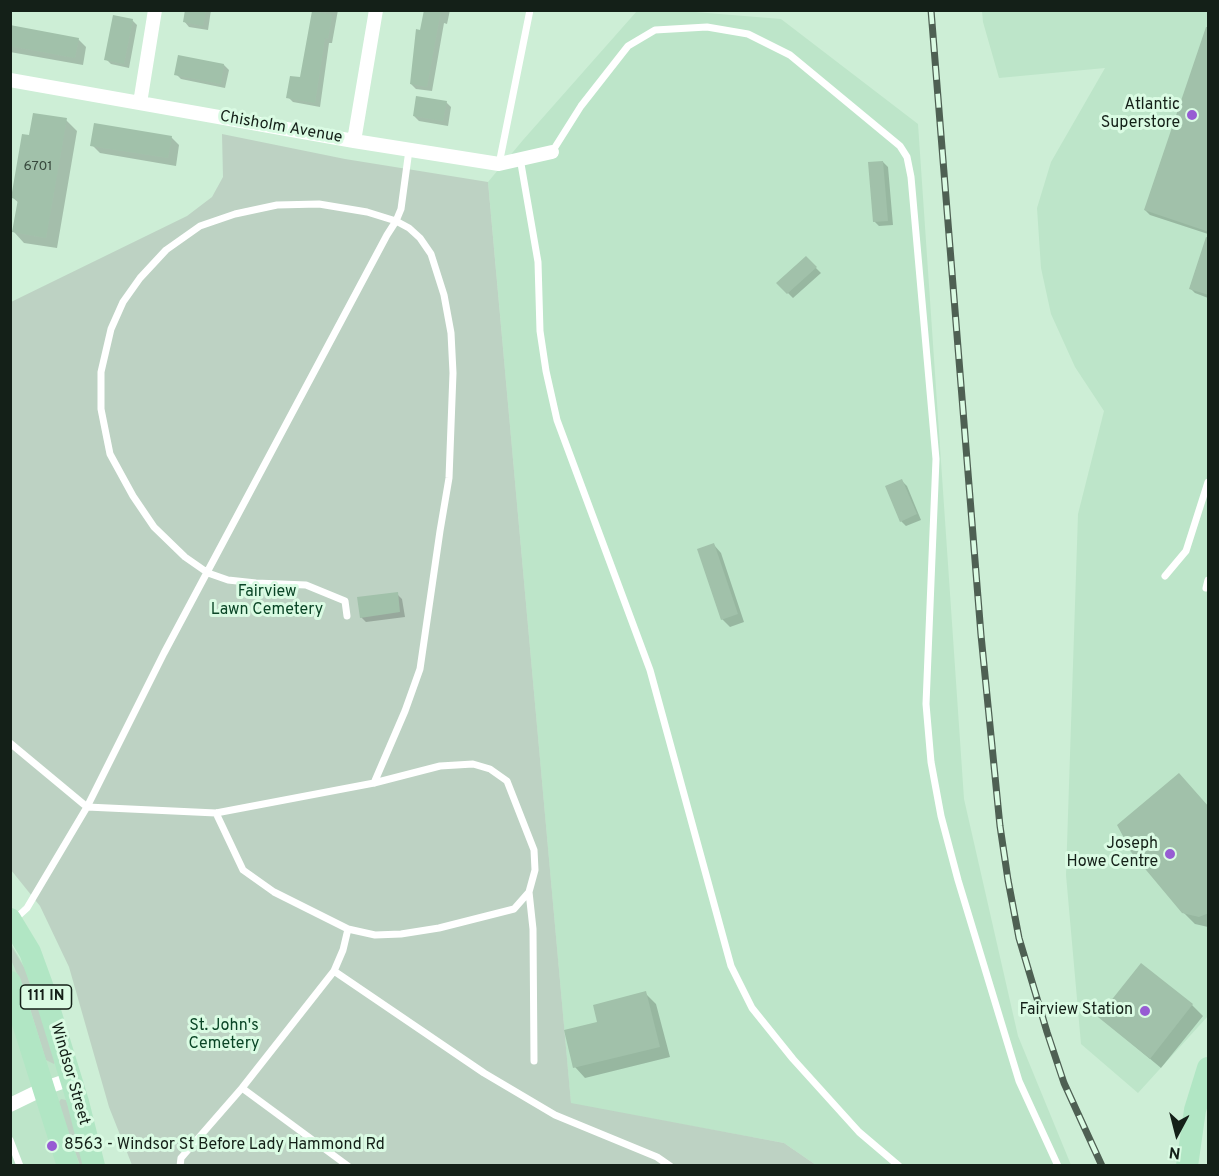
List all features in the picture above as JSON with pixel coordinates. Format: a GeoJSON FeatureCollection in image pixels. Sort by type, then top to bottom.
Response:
{"type":"FeatureCollection","features":[{"type":"Feature","properties":{"kind":"main road","name":"Windsor Street"},"geometry":{"type":"LineString","coordinates":[[11,921],[30,952],[78,1102],[94,1166]]}},
{"type":"Feature","properties":{"kind":"main road","name":"Windsor Street"},"geometry":{"type":"LineString","coordinates":[[10,982],[68,1166]]}},
{"type":"Feature","properties":{"kind":"main road"},"geometry":{"type":"LineString","coordinates":[[1187,1166],[1194,1110],[1209,1068]]}},
{"type":"Feature","properties":{"kind":"main road"},"geometry":{"type":"LineString","coordinates":[[78,1102],[108,1166]]}},
{"type":"Feature","properties":{"kind":"street"},"geometry":{"type":"LineString","coordinates":[[140,103],[155,10]]}},
{"type":"Feature","properties":{"kind":"street"},"geometry":{"type":"LineString","coordinates":[[354,141],[376,10]]}},
{"type":"Feature","properties":{"kind":"street","name":"Chisholm Avenue"},"geometry":{"type":"LineString","coordinates":[[10,80],[354,141],[499,164],[552,152]]}},
{"type":"Feature","properties":{"kind":"street"},"geometry":{"type":"LineString","coordinates":[[10,1105],[45,1088],[71,1079]]}},
{"type":"Feature","properties":{"kind":"lane"},"geometry":{"type":"LineString","coordinates":[[499,164],[530,10]]}},
{"type":"Feature","properties":{"kind":"lane"},"geometry":{"type":"LineString","coordinates":[[552,152],[581,106],[628,46],[655,30],[707,27],[748,34],[790,55],[900,146],[907,157],[911,177],[936,459],[926,704],[931,762],[940,816],[1019,1080],[1058,1166]]}},
{"type":"Feature","properties":{"kind":"lane"},"geometry":{"type":"LineString","coordinates":[[11,921],[27,908],[87,807],[164,653],[396,221],[402,208],[409,150]]}},
{"type":"Feature","properties":{"kind":"lane"},"geometry":{"type":"LineString","coordinates":[[520,158],[538,262],[540,331],[557,420],[650,670],[731,966],[752,1008],[793,1059],[859,1132],[899,1166]]}},
{"type":"Feature","properties":{"kind":"lane"},"geometry":{"type":"LineString","coordinates":[[347,616],[345,602],[306,585],[228,580],[208,573],[186,557],[154,527],[133,496],[110,454],[101,409],[101,372],[111,329],[123,302],[140,278],[166,250],[200,226],[235,214],[277,205],[319,204],[367,212],[396,221],[409,228],[420,238],[431,254],[444,295],[451,333],[453,397],[449,478],[420,669],[405,711],[374,783]]}},
{"type":"Feature","properties":{"kind":"lane"},"geometry":{"type":"LineString","coordinates":[[1165,576],[1186,551],[1209,482]]}},
{"type":"Feature","properties":{"kind":"lane"},"geometry":{"type":"LineString","coordinates":[[10,743],[87,807],[216,813],[374,783],[440,766],[473,764],[490,769],[507,781],[534,850],[536,870],[529,892],[532,929],[534,1061]]}},
{"type":"Feature","properties":{"kind":"lane"},"geometry":{"type":"LineString","coordinates":[[216,813],[243,870],[274,892],[348,929],[375,935],[401,934],[439,928],[514,909],[529,892]]}},
{"type":"Feature","properties":{"kind":"lane"},"geometry":{"type":"LineString","coordinates":[[180,1166],[181,1158],[242,1088],[334,971],[343,950],[348,929]]}},
{"type":"Feature","properties":{"kind":"lane"},"geometry":{"type":"LineString","coordinates":[[334,971],[484,1073],[555,1115],[657,1158],[670,1166]]}},
{"type":"Feature","properties":{"kind":"lane"},"geometry":{"type":"LineString","coordinates":[[242,1088],[348,1166]]}},
{"type":"Feature","properties":{"kind":"lane"},"geometry":{"type":"LineString","coordinates":[[10,1140],[20,1166]]}},
{"type":"Feature","properties":{"kind":"shaded area"},"geometry":{"type":"Polygon","coordinates":[[[637,11],[683,11],[781,19],[918,124],[964,799],[1018,1036],[1071,1165],[816,1165],[784,1143],[571,1104],[488,182],[637,11]]]}},
{"type":"Feature","properties":{"kind":"shaded area"},"geometry":{"type":"Polygon","coordinates":[[[982,11],[1208,11],[1208,1016],[1138,1093],[1081,1044],[1066,875],[1078,514],[1104,411],[1075,367],[1051,314],[1041,268],[1037,208],[1051,162],[1105,68],[999,78],[982,11]]]}},
{"type":"Feature","properties":{"kind":"shaded area"},"geometry":{"type":"Polygon","coordinates":[[[10,942],[33,981],[100,1165],[11,1165],[10,942]]]}},
{"type":"Feature","properties":{"kind":"green space","name":"Fairview Lawn Cemetery"},"geometry":{"type":"Polygon","coordinates":[[[222,134],[345,159],[488,182],[571,1103],[784,1143],[816,1165],[132,1165],[109,1107],[69,967],[40,906],[11,870],[11,302],[187,216],[212,197],[223,177],[222,134]]]}},
{"type":"Feature","properties":{"kind":"green space"},"geometry":{"type":"Polygon","coordinates":[[[10,944],[25,969],[56,1060],[54,1064],[46,1060],[24,989],[11,960],[10,944]]]}},
{"type":"Feature","properties":{"kind":"green space"},"geometry":{"type":"Polygon","coordinates":[[[61,1099],[66,1100],[88,1165],[80,1165],[66,1127],[59,1102],[61,1099]]]}},
{"type":"Feature","properties":{"kind":"building"},"geometry":{"type":"Polygon","coordinates":[[[185,10],[206,10],[203,26],[183,22],[185,10]]]}},
{"type":"Feature","properties":{"kind":"building"},"geometry":{"type":"Polygon","coordinates":[[[424,10],[441,10],[427,87],[410,84],[416,29],[420,30],[424,10]]]}},
{"type":"Feature","properties":{"kind":"building"},"geometry":{"type":"Polygon","coordinates":[[[312,11],[332,15],[328,39],[325,38],[315,103],[286,98],[290,76],[300,77],[312,11]]]}},
{"type":"Feature","properties":{"kind":"building"},"geometry":{"type":"Polygon","coordinates":[[[113,15],[133,19],[124,64],[104,60],[113,15]]]}},
{"type":"Feature","properties":{"kind":"building"},"geometry":{"type":"Polygon","coordinates":[[[10,25],[79,38],[75,58],[10,46],[10,25]]]}},
{"type":"Feature","properties":{"kind":"building","name":"Atlantic Superstore"},"geometry":{"type":"Polygon","coordinates":[[[1206,27],[1209,27],[1209,232],[1144,210],[1206,27]]]}},
{"type":"Feature","properties":{"kind":"building"},"geometry":{"type":"Polygon","coordinates":[[[178,55],[224,64],[221,84],[174,75],[178,55]]]}},
{"type":"Feature","properties":{"kind":"building"},"geometry":{"type":"Polygon","coordinates":[[[416,96],[447,101],[443,121],[413,116],[416,96]]]}},
{"type":"Feature","properties":{"kind":"building"},"geometry":{"type":"Polygon","coordinates":[[[33,113],[67,118],[46,238],[12,232],[18,199],[11,198],[22,134],[29,135],[33,113]]]}},
{"type":"Feature","properties":{"kind":"building"},"geometry":{"type":"Polygon","coordinates":[[[94,123],[172,136],[168,158],[90,146],[94,123]]]}},
{"type":"Feature","properties":{"kind":"building"},"geometry":{"type":"Polygon","coordinates":[[[883,161],[888,221],[873,222],[868,162],[883,161]]]}},
{"type":"Feature","properties":{"kind":"building"},"geometry":{"type":"Polygon","coordinates":[[[1206,237],[1209,238],[1209,295],[1189,289],[1206,237]]]}},
{"type":"Feature","properties":{"kind":"building"},"geometry":{"type":"Polygon","coordinates":[[[806,256],[817,267],[787,294],[776,283],[806,256]]]}},
{"type":"Feature","properties":{"kind":"building"},"geometry":{"type":"Polygon","coordinates":[[[902,479],[917,514],[900,522],[885,486],[902,479]]]}},
{"type":"Feature","properties":{"kind":"building"},"geometry":{"type":"Polygon","coordinates":[[[714,543],[738,614],[721,620],[697,549],[714,543]]]}},
{"type":"Feature","properties":{"kind":"building"},"geometry":{"type":"Polygon","coordinates":[[[398,592],[400,612],[360,618],[357,597],[398,592]]]}},
{"type":"Feature","properties":{"kind":"building","name":"Joseph Howe Centre"},"geometry":{"type":"Polygon","coordinates":[[[1179,773],[1209,807],[1209,913],[1199,917],[1182,913],[1121,840],[1124,838],[1117,825],[1179,773]]]}},
{"type":"Feature","properties":{"kind":"building","name":"Fairview Station"},"geometry":{"type":"Polygon","coordinates":[[[1141,963],[1193,1004],[1150,1059],[1098,1017],[1141,963]]]}},
{"type":"Feature","properties":{"kind":"building"},"geometry":{"type":"Polygon","coordinates":[[[646,991],[660,1047],[573,1068],[564,1030],[597,1022],[593,1005],[646,991]]]}},
{"type":"Feature","properties":{"kind":"railway"},"geometry":{"type":"LineString","coordinates":[[931,10],[981,635],[1000,826],[1019,938],[1047,1032],[1064,1083],[1102,1166]]}},
{"type":"Feature","properties":{"kind":"place","name":"Atlantic Superstore"},"geometry":{"type":"Point","coordinates":[1192,115]}},
{"type":"Feature","properties":{"kind":"place","name":"Joseph Howe Centre"},"geometry":{"type":"Point","coordinates":[1170,854]}},
{"type":"Feature","properties":{"kind":"place","name":"Fairview Station"},"geometry":{"type":"Point","coordinates":[1145,1011]}},
{"type":"Feature","properties":{"kind":"place","name":"8563 - Windsor St Before Lady Hammond Rd"},"geometry":{"type":"Point","coordinates":[52,1146]}},
{"type":"Feature","properties":{"kind":"park label","name":"St. John's Cemetery"},"geometry":{"type":"Point","coordinates":[224,1036]}}]}
